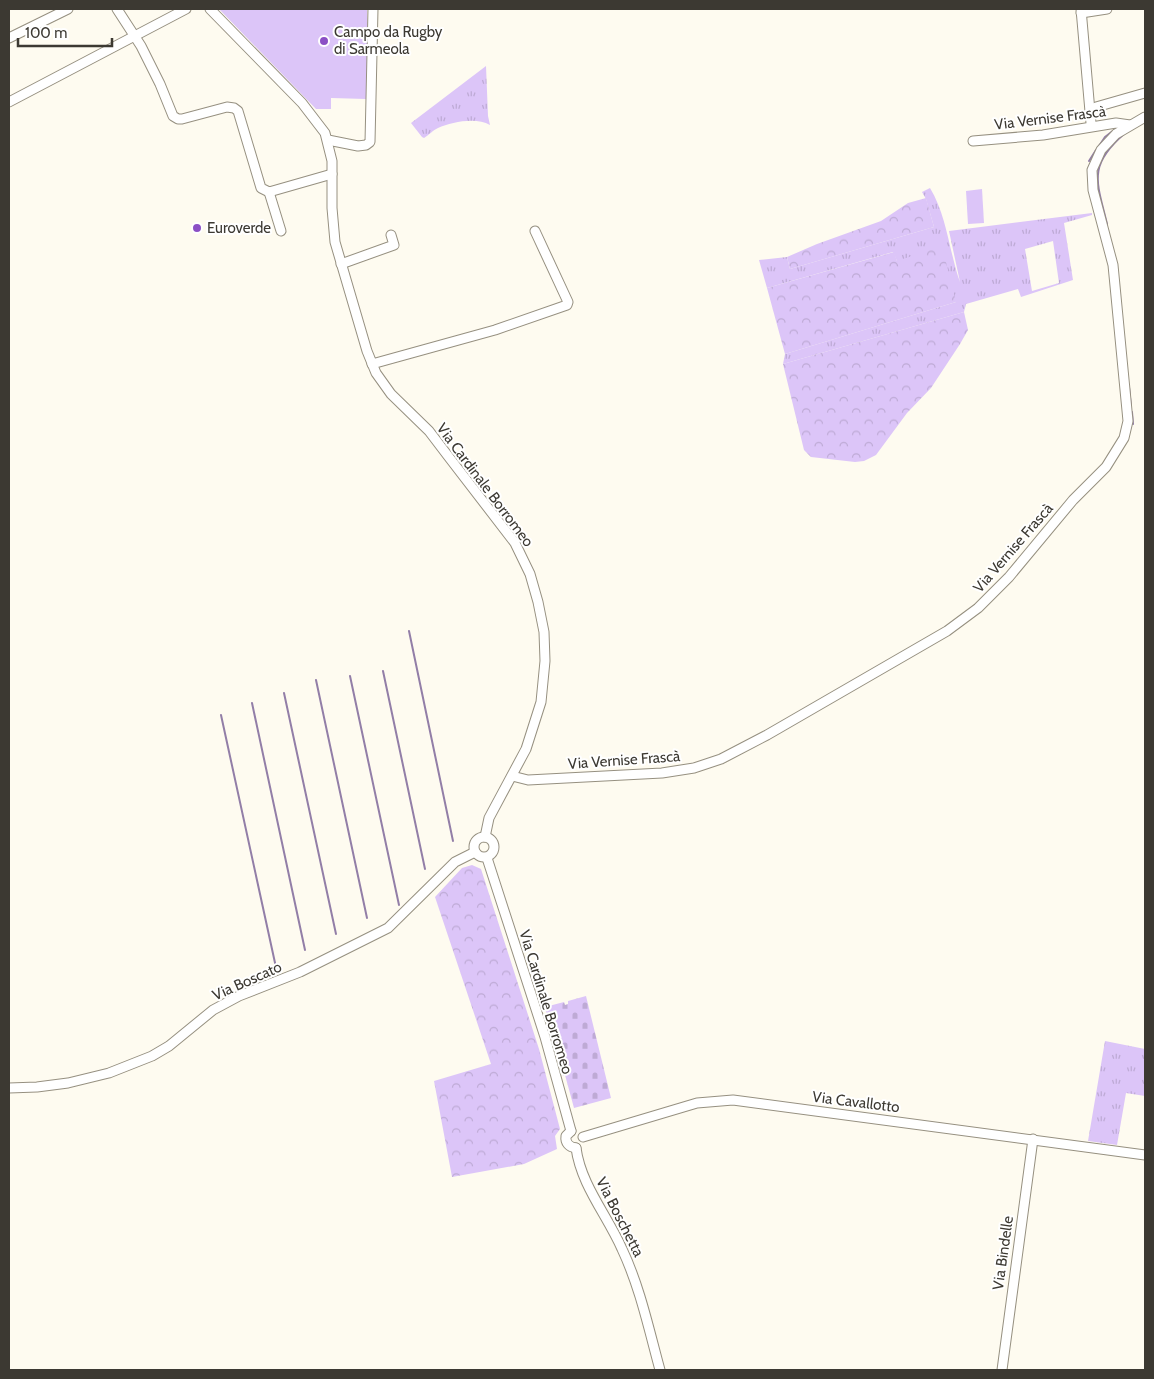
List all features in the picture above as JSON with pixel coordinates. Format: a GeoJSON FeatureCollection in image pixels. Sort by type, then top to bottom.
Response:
{"type":"FeatureCollection","features":[{"type":"Feature","properties":{"kind":"street"},"geometry":{"type":"LineString","coordinates":[[9,38],[68,9]]}},
{"type":"Feature","properties":{"kind":"street"},"geometry":{"type":"LineString","coordinates":[[117,9],[135,36],[160,84],[173,116],[182,119],[228,107],[238,111],[261,188],[269,192],[332,174]]}},
{"type":"Feature","properties":{"kind":"street"},"geometry":{"type":"LineString","coordinates":[[9,102],[186,9]]}},
{"type":"Feature","properties":{"kind":"street","name":"Via Cardinale Borromeo"},"geometry":{"type":"LineString","coordinates":[[210,9],[302,103],[318,122],[328,140],[332,160],[332,228],[341,264],[372,364],[381,382],[429,432],[508,534],[530,574],[544,632],[544,683],[541,702],[526,749],[489,818],[485,837]]}},
{"type":"Feature","properties":{"kind":"street"},"geometry":{"type":"LineString","coordinates":[[328,140],[358,146],[366,146],[370,142],[373,9]]}},
{"type":"Feature","properties":{"kind":"street"},"geometry":{"type":"LineString","coordinates":[[1092,122],[1081,11],[1106,9]]}},
{"type":"Feature","properties":{"kind":"street"},"geometry":{"type":"LineString","coordinates":[[1096,106],[1145,93]]}},
{"type":"Feature","properties":{"kind":"street","name":"Via Vernise Frascà"},"geometry":{"type":"LineString","coordinates":[[512,776],[528,780],[662,773],[694,768],[722,759],[768,735],[948,631],[978,608],[1009,577],[1073,500],[1106,467],[1124,438],[1128,421],[1113,265],[1093,190],[1092,170],[1102,150],[1116,134],[1145,117]]}},
{"type":"Feature","properties":{"kind":"street","name":"Via Vernise Frascà"},"geometry":{"type":"LineString","coordinates":[[973,141],[1043,135],[1116,123],[1130,125]]}},
{"type":"Feature","properties":{"kind":"street"},"geometry":{"type":"LineString","coordinates":[[269,192],[281,231]]}},
{"type":"Feature","properties":{"kind":"street"},"geometry":{"type":"LineString","coordinates":[[372,364],[495,330],[567,306],[568,302],[535,231]]}},
{"type":"Feature","properties":{"kind":"street"},"geometry":{"type":"LineString","coordinates":[[341,264],[394,245],[391,235]]}},
{"type":"Feature","properties":{"kind":"street","name":"Via Cardinale Borromeo"},"geometry":{"type":"LineString","coordinates":[[475,852],[474,846],[476,841],[485,837],[492,840],[495,846],[493,853],[487,858],[545,1036],[571,1131],[566,1136],[567,1143],[576,1148]]}},
{"type":"Feature","properties":{"kind":"street"},"geometry":{"type":"LineString","coordinates":[[475,852],[481,857],[487,858]]}},
{"type":"Feature","properties":{"kind":"street","name":"Via Boscato"},"geometry":{"type":"LineString","coordinates":[[9,1088],[68,1083],[109,1073],[152,1056],[169,1046],[213,1010],[239,996],[300,972],[388,928],[454,862],[475,852]]}},
{"type":"Feature","properties":{"kind":"street","name":"Via Cavallotto"},"geometry":{"type":"LineString","coordinates":[[583,1137],[697,1103],[733,1100],[1145,1155]]}},
{"type":"Feature","properties":{"kind":"street"},"geometry":{"type":"LineString","coordinates":[[571,1131],[577,1130],[583,1137],[581,1145],[576,1148]]}},
{"type":"Feature","properties":{"kind":"street","name":"Via Bindelle"},"geometry":{"type":"LineString","coordinates":[[1002,1370],[1033,1139]]}},
{"type":"Feature","properties":{"kind":"street","name":"Via Boschetta"},"geometry":{"type":"LineString","coordinates":[[576,1148],[588,1185],[622,1247],[632,1272],[660,1370]]}},
{"type":"Feature","properties":{"kind":"green space"},"geometry":{"type":"Polygon","coordinates":[[[219,9],[367,9],[366,99],[331,98],[331,109],[316,109],[219,9]]]}},
{"type":"Feature","properties":{"kind":"green space"},"geometry":{"type":"Polygon","coordinates":[[[486,66],[490,125],[478,121],[457,122],[438,128],[424,138],[422,137],[411,123],[486,66]]]}},
{"type":"Feature","properties":{"kind":"green space"},"geometry":{"type":"Polygon","coordinates":[[[930,188],[936,199],[960,282],[949,231],[1092,213],[1092,215],[1064,223],[1073,280],[1021,297],[1018,289],[966,304],[964,312],[783,364],[785,354],[956,302],[897,261],[893,252],[767,288],[759,260],[787,257],[790,269],[934,227],[926,199],[922,192],[930,188]],[[1053,241],[1025,249],[1032,291],[1059,283],[1053,241]]]}},
{"type":"Feature","properties":{"kind":"green space"},"geometry":{"type":"Polygon","coordinates":[[[982,189],[984,223],[968,224],[966,191],[982,189]]]}},
{"type":"Feature","properties":{"kind":"green space"},"geometry":{"type":"Polygon","coordinates":[[[926,198],[934,227],[790,269],[787,257],[881,221],[908,203],[926,198]]]}},
{"type":"Feature","properties":{"kind":"green space"},"geometry":{"type":"Polygon","coordinates":[[[942,246],[956,302],[785,354],[767,288],[894,252],[897,261],[942,246]]]}},
{"type":"Feature","properties":{"kind":"green space"},"geometry":{"type":"Polygon","coordinates":[[[964,312],[968,330],[960,344],[931,388],[907,413],[876,455],[864,461],[855,462],[811,457],[804,450],[783,364],[964,312]]]}},
{"type":"Feature","properties":{"kind":"green space"},"geometry":{"type":"Polygon","coordinates":[[[472,865],[481,869],[539,1049],[560,1129],[555,1136],[557,1149],[524,1164],[452,1177],[434,1081],[491,1064],[435,897],[462,868],[472,865]]]}},
{"type":"Feature","properties":{"kind":"green space"},"geometry":{"type":"Polygon","coordinates":[[[586,996],[611,1098],[574,1108],[565,1075],[563,1076],[545,1007],[564,1002],[565,1005],[568,1004],[568,1001],[586,996]]]}},
{"type":"Feature","properties":{"kind":"green space"},"geometry":{"type":"Polygon","coordinates":[[[1105,1041],[1145,1049],[1145,1096],[1126,1093],[1117,1145],[1088,1141],[1105,1041]]]}},
{"type":"Feature","properties":{"kind":"waterway"},"geometry":{"type":"LineString","coordinates":[[1099,146],[1105,137],[1118,127]]}},
{"type":"Feature","properties":{"kind":"waterway"},"geometry":{"type":"LineString","coordinates":[[1107,224],[1100,197],[1098,175],[1104,156],[1124,134]]}},
{"type":"Feature","properties":{"kind":"waterway"},"geometry":{"type":"LineString","coordinates":[[1089,161],[1096,150]]}},
{"type":"Feature","properties":{"kind":"waterway"},"geometry":{"type":"LineString","coordinates":[[1129,387],[1131,407]]}},
{"type":"Feature","properties":{"kind":"waterway"},"geometry":{"type":"LineString","coordinates":[[1132,412],[1133,424]]}},
{"type":"Feature","properties":{"kind":"waterway"},"geometry":{"type":"LineString","coordinates":[[409,631],[453,841]]}},
{"type":"Feature","properties":{"kind":"waterway"},"geometry":{"type":"LineString","coordinates":[[383,671],[425,869]]}},
{"type":"Feature","properties":{"kind":"waterway"},"geometry":{"type":"LineString","coordinates":[[350,676],[399,905]]}},
{"type":"Feature","properties":{"kind":"waterway"},"geometry":{"type":"LineString","coordinates":[[316,680],[367,918]]}},
{"type":"Feature","properties":{"kind":"waterway"},"geometry":{"type":"LineString","coordinates":[[284,693],[336,934]]}},
{"type":"Feature","properties":{"kind":"waterway"},"geometry":{"type":"LineString","coordinates":[[252,703],[305,950]]}},
{"type":"Feature","properties":{"kind":"waterway"},"geometry":{"type":"LineString","coordinates":[[221,715],[277,972]]}},
{"type":"Feature","properties":{"kind":"place","name":"Campo da Rugby di Sarmeola"},"geometry":{"type":"Point","coordinates":[324,41]}},
{"type":"Feature","properties":{"kind":"place","name":"Euroverde"},"geometry":{"type":"Point","coordinates":[197,228]}}]}
